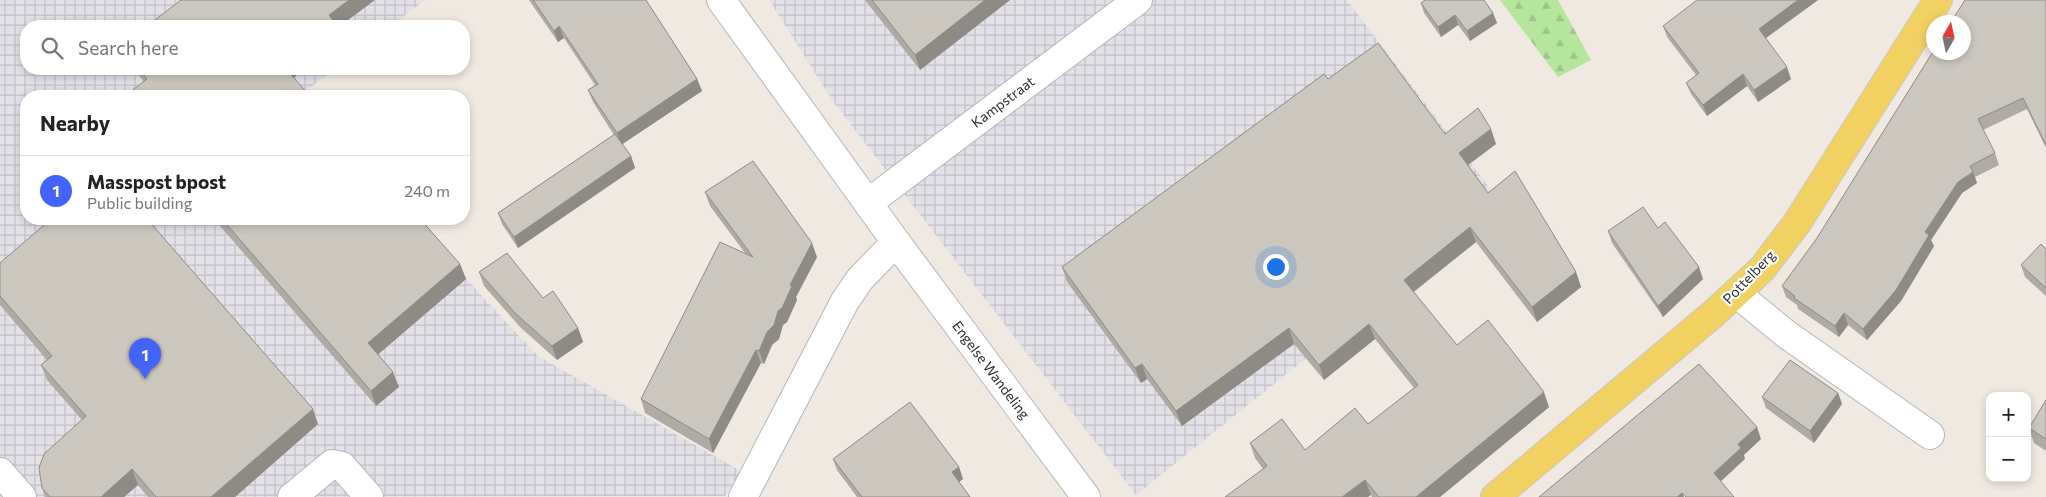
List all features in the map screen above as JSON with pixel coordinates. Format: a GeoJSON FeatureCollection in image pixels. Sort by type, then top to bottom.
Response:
{"type":"FeatureCollection","features":[{"type":"Feature","properties":{"kind":"main road","name":"Pottelberg"},"geometry":{"type":"LineString","coordinates":[[1495,497],[1762,269],[1797,224],[1938,0]]}},
{"type":"Feature","properties":{"kind":"street","name":"Engelse Wandeling"},"geometry":{"type":"LineString","coordinates":[[721,0],[896,242],[1086,497]]}},
{"type":"Feature","properties":{"kind":"street","name":"Kampstraat"},"geometry":{"type":"LineString","coordinates":[[868,203],[1138,0]]}},
{"type":"Feature","properties":{"kind":"street"},"geometry":{"type":"LineString","coordinates":[[743,497],[846,301],[860,279],[896,242]]}},
{"type":"Feature","properties":{"kind":"street"},"geometry":{"type":"LineString","coordinates":[[1736,292],[1786,334],[1930,435]]}},
{"type":"Feature","properties":{"kind":"street"},"geometry":{"type":"LineString","coordinates":[[292,497],[332,464],[342,466],[369,497]]}},
{"type":"Feature","properties":{"kind":"street"},"geometry":{"type":"LineString","coordinates":[[0,472],[22,497]]}},
{"type":"Feature","properties":{"kind":"shaded area"},"geometry":{"type":"Polygon","coordinates":[[[0,0],[425,0],[399,20],[20,20],[20,75],[327,75],[310,88],[312,90],[20,90],[20,225],[422,225],[480,294],[538,356],[741,471],[725,496],[0,497],[0,0]]]}},
{"type":"Feature","properties":{"kind":"shaded area"},"geometry":{"type":"Polygon","coordinates":[[[769,0],[1347,0],[1500,202],[1136,495],[834,103],[769,0]]]}},
{"type":"Feature","properties":{"kind":"green space"},"geometry":{"type":"Polygon","coordinates":[[[1500,0],[1558,0],[1591,60],[1558,77],[1500,0]]]}},
{"type":"Feature","properties":{"kind":"building"},"geometry":{"type":"Polygon","coordinates":[[[181,0],[349,0],[329,15],[333,20],[155,20],[181,0]]]}},
{"type":"Feature","properties":{"kind":"building"},"geometry":{"type":"Polygon","coordinates":[[[533,0],[646,0],[697,79],[617,133],[588,90],[598,84],[559,26],[554,31],[533,0]]]}},
{"type":"Feature","properties":{"kind":"building"},"geometry":{"type":"Polygon","coordinates":[[[872,0],[985,0],[915,55],[872,0]]]}},
{"type":"Feature","properties":{"kind":"building"},"geometry":{"type":"Polygon","coordinates":[[[1425,0],[1484,0],[1493,13],[1467,31],[1455,15],[1438,27],[1421,3],[1425,0]]]}},
{"type":"Feature","properties":{"kind":"building"},"geometry":{"type":"Polygon","coordinates":[[[1697,0],[1798,0],[1759,29],[1787,67],[1754,90],[1743,74],[1703,105],[1686,83],[1699,73],[1663,26],[1697,0]]]}},
{"type":"Feature","properties":{"kind":"building"},"geometry":{"type":"Polygon","coordinates":[[[1965,0],[2046,0],[2046,145],[2023,98],[1978,119],[1995,153],[1970,166],[1973,172],[1958,182],[1925,232],[1929,235],[1896,290],[1863,329],[1844,313],[1835,326],[1794,298],[1795,296],[1782,286],[1817,238],[1928,60],[1971,60],[1971,15],[1955,15],[1965,0]]]}},
{"type":"Feature","properties":{"kind":"building"},"geometry":{"type":"Polygon","coordinates":[[[1378,43],[1445,134],[1478,108],[1491,129],[1459,153],[1488,193],[1515,171],[1576,272],[1532,307],[1470,227],[1404,280],[1457,345],[1488,320],[1544,392],[1416,497],[1379,497],[1365,480],[1342,497],[1225,497],[1267,466],[1250,443],[1282,419],[1305,450],[1355,408],[1368,424],[1418,385],[1369,324],[1319,365],[1289,328],[1176,411],[1142,364],[1135,368],[1062,267],[1324,74],[1328,79],[1378,43]]]}},
{"type":"Feature","properties":{"kind":"building"},"geometry":{"type":"Polygon","coordinates":[[[144,75],[291,75],[305,90],[133,90],[147,79],[144,75]]]}},
{"type":"Feature","properties":{"kind":"building"},"geometry":{"type":"Polygon","coordinates":[[[615,134],[631,156],[514,237],[498,213],[615,134]]]}},
{"type":"Feature","properties":{"kind":"building"},"geometry":{"type":"Polygon","coordinates":[[[753,161],[812,243],[790,285],[792,286],[782,308],[778,311],[774,325],[767,332],[759,351],[756,350],[709,439],[641,399],[720,242],[753,257],[705,192],[753,161]]]}},
{"type":"Feature","properties":{"kind":"building"},"geometry":{"type":"Polygon","coordinates":[[[1643,207],[1658,228],[1665,222],[1699,267],[1658,306],[1608,231],[1643,207]]]}},
{"type":"Feature","properties":{"kind":"building"},"geometry":{"type":"Polygon","coordinates":[[[44,225],[152,225],[313,409],[211,497],[156,497],[132,469],[101,497],[50,497],[42,488],[39,468],[44,454],[86,416],[41,365],[52,356],[0,296],[0,263],[44,225]]]}},
{"type":"Feature","properties":{"kind":"building"},"geometry":{"type":"Polygon","coordinates":[[[227,225],[425,225],[460,264],[368,343],[393,372],[371,391],[227,225]]]}},
{"type":"Feature","properties":{"kind":"building"},"geometry":{"type":"Polygon","coordinates":[[[2041,244],[2046,249],[2046,288],[2021,265],[2041,244]]]}},
{"type":"Feature","properties":{"kind":"building"},"geometry":{"type":"Polygon","coordinates":[[[507,253],[543,298],[553,291],[578,328],[552,346],[515,313],[479,272],[507,253]]]}},
{"type":"Feature","properties":{"kind":"building"},"geometry":{"type":"Polygon","coordinates":[[[1790,360],[1838,393],[1810,431],[1762,397],[1790,360]]]}},
{"type":"Feature","properties":{"kind":"building"},"geometry":{"type":"Polygon","coordinates":[[[1699,364],[1757,427],[1738,444],[1741,448],[1714,473],[1734,497],[1686,497],[1682,493],[1677,497],[1539,497],[1699,364]]]}},
{"type":"Feature","properties":{"kind":"building"},"geometry":{"type":"Polygon","coordinates":[[[2046,400],[2046,439],[2031,429],[2031,425],[2046,400]]]}},
{"type":"Feature","properties":{"kind":"building"},"geometry":{"type":"Polygon","coordinates":[[[910,402],[959,467],[952,472],[970,497],[862,497],[833,459],[910,402]]]}},
{"type":"Feature","properties":{"kind":"place","name":"Masspost bpost"},"geometry":{"type":"Point","coordinates":[145,379]}}]}
